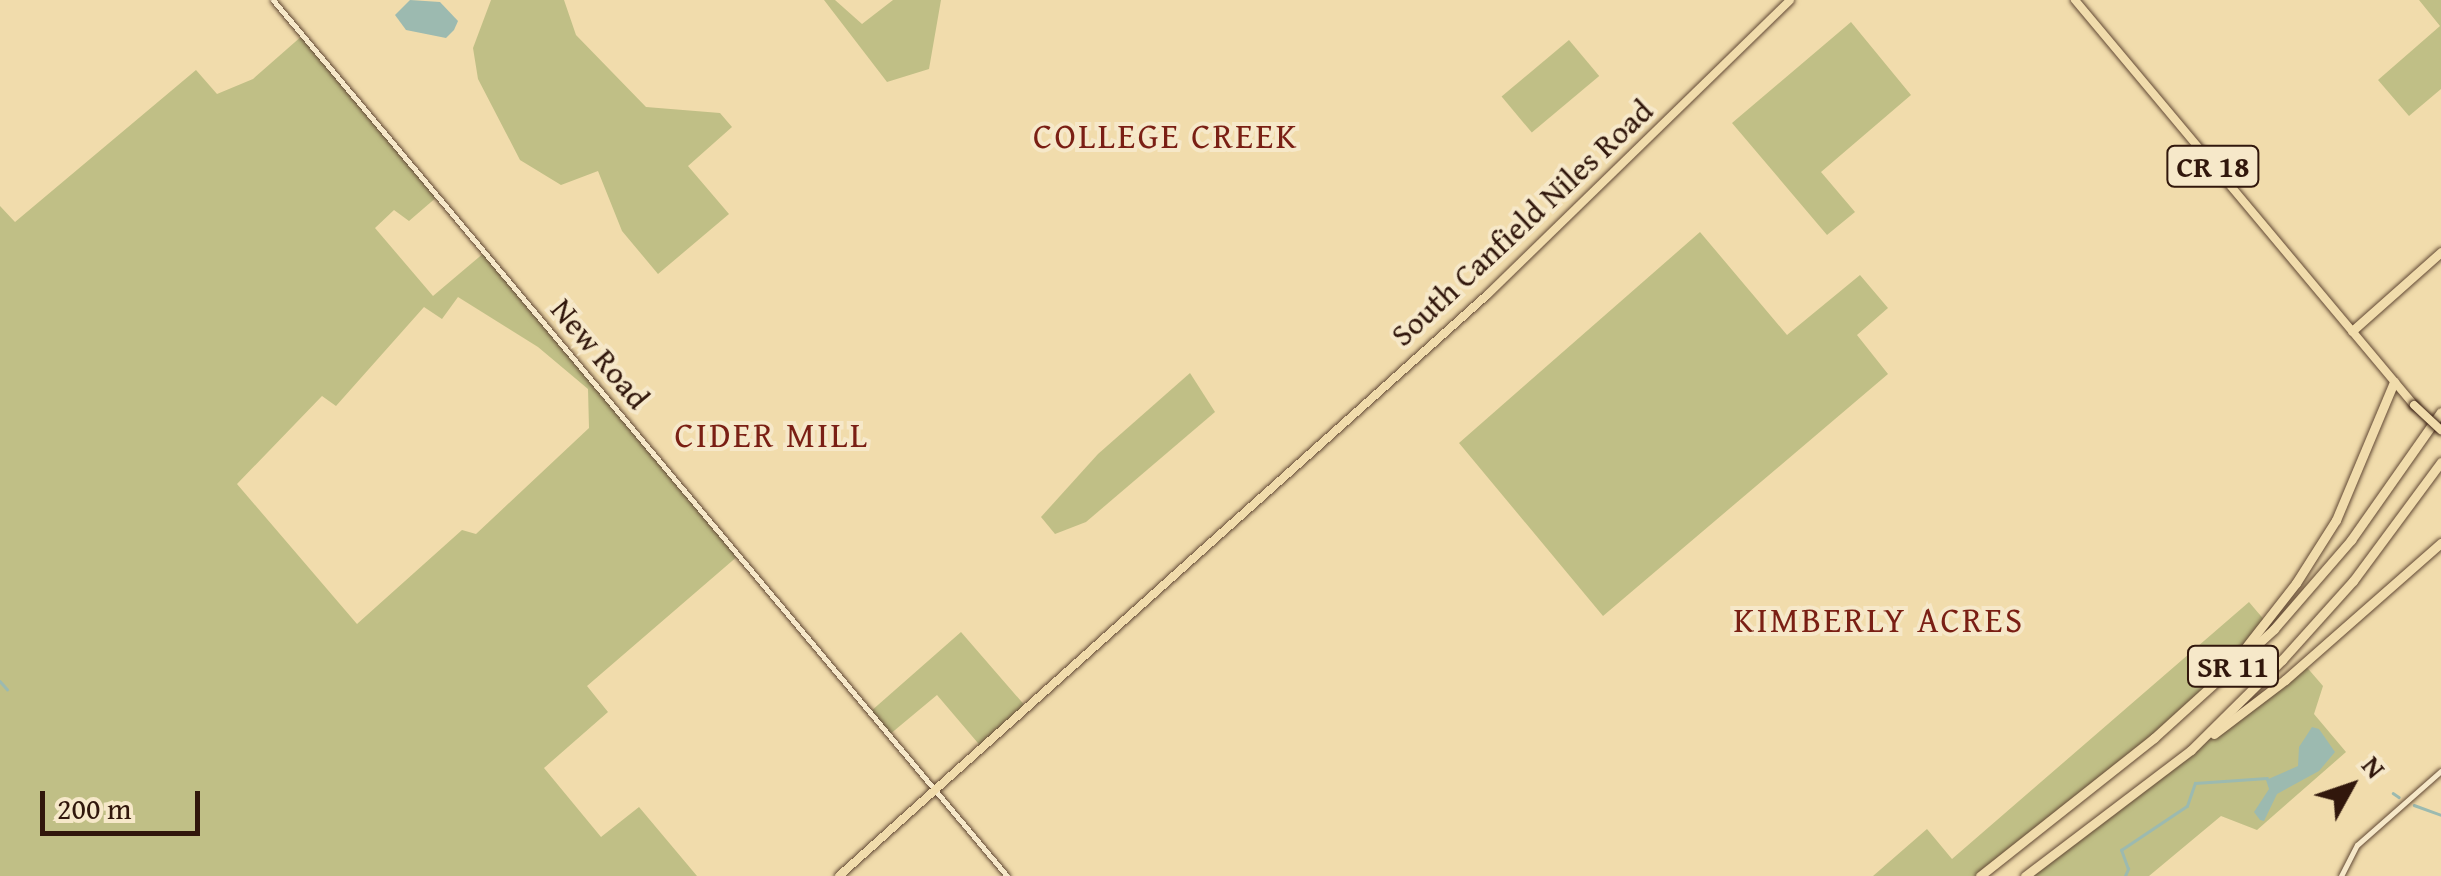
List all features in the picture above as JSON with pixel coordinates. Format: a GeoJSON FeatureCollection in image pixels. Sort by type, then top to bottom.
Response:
{"type":"FeatureCollection","features":[{"type":"Feature","properties":{"kind":"highway"},"geometry":{"type":"LineString","coordinates":[[2352,331],[2441,252]]}},
{"type":"Feature","properties":{"kind":"highway"},"geometry":{"type":"LineString","coordinates":[[2226,672],[2296,583],[2336,520],[2394,382]]}},
{"type":"Feature","properties":{"kind":"highway","name":"SR 11"},"geometry":{"type":"LineString","coordinates":[[1980,876],[2154,738],[2274,629],[2351,540],[2441,412]]}},
{"type":"Feature","properties":{"kind":"highway","name":"SR 11"},"geometry":{"type":"LineString","coordinates":[[2026,876],[2191,750],[2319,620],[2441,462]]}},
{"type":"Feature","properties":{"kind":"highway"},"geometry":{"type":"LineString","coordinates":[[2191,750],[2285,680],[2441,544]]}},
{"type":"Feature","properties":{"kind":"main road","name":"South Canfield Niles Road"},"geometry":{"type":"LineString","coordinates":[[936,791],[1525,260],[1790,0]]}},
{"type":"Feature","properties":{"kind":"main road","name":"CR 18"},"geometry":{"type":"LineString","coordinates":[[2075,0],[2394,382],[2441,430]]}},
{"type":"Feature","properties":{"kind":"main road"},"geometry":{"type":"LineString","coordinates":[[839,876],[936,791]]}},
{"type":"Feature","properties":{"kind":"street","name":"New Road"},"geometry":{"type":"LineString","coordinates":[[273,0],[1007,876]]}},
{"type":"Feature","properties":{"kind":"street"},"geometry":{"type":"LineString","coordinates":[[2341,876],[2357,844],[2441,771]]}},
{"type":"Feature","properties":{"kind":"shaded area"},"geometry":{"type":"Polygon","coordinates":[[[491,0],[564,0],[576,35],[646,107],[720,113],[732,127],[688,166],[729,214],[658,274],[622,231],[598,171],[561,185],[520,160],[478,79],[473,48],[491,0]]]}},
{"type":"Feature","properties":{"kind":"shaded area"},"geometry":{"type":"Polygon","coordinates":[[[824,0],[835,0],[862,24],[893,0],[941,0],[929,69],[887,82],[824,0]]]}},
{"type":"Feature","properties":{"kind":"shaded area"},"geometry":{"type":"Polygon","coordinates":[[[2419,0],[2441,0],[2441,89],[2409,116],[2378,80],[2440,26],[2419,0]]]}},
{"type":"Feature","properties":{"kind":"shaded area"},"geometry":{"type":"Polygon","coordinates":[[[1851,22],[1911,95],[1821,172],[1855,212],[1827,235],[1732,123],[1851,22]]]}},
{"type":"Feature","properties":{"kind":"shaded area"},"geometry":{"type":"Polygon","coordinates":[[[303,35],[438,196],[409,221],[394,210],[375,228],[433,296],[485,252],[739,555],[587,686],[608,712],[544,768],[601,837],[639,807],[697,876],[0,876],[0,206],[15,222],[196,70],[217,94],[253,79],[303,35]],[[458,297],[442,319],[424,307],[336,406],[322,396],[237,484],[357,624],[462,530],[476,534],[589,428],[588,389],[538,347],[458,297]]]}},
{"type":"Feature","properties":{"kind":"shaded area"},"geometry":{"type":"Polygon","coordinates":[[[1569,40],[1599,76],[1532,133],[1502,97],[1569,40]]]}},
{"type":"Feature","properties":{"kind":"shaded area"},"geometry":{"type":"Polygon","coordinates":[[[1700,232],[1787,335],[1860,275],[1888,308],[1857,335],[1888,374],[1603,616],[1459,443],[1700,232]]]}},
{"type":"Feature","properties":{"kind":"shaded area"},"geometry":{"type":"Polygon","coordinates":[[[1190,373],[1215,412],[1086,522],[1055,534],[1041,517],[1098,454],[1190,373]]]}},
{"type":"Feature","properties":{"kind":"shaded area"},"geometry":{"type":"Polygon","coordinates":[[[2249,602],[2266,622],[2226,672],[2187,709],[1980,876],[1873,876],[1927,829],[1952,859],[2249,602]]]}},
{"type":"Feature","properties":{"kind":"shaded area"},"geometry":{"type":"Polygon","coordinates":[[[961,632],[1027,708],[983,749],[937,695],[889,735],[870,712],[961,632]]]}},
{"type":"Feature","properties":{"kind":"shaded area"},"geometry":{"type":"Polygon","coordinates":[[[2304,664],[2323,686],[2314,714],[2346,752],[2257,830],[2221,816],[2149,876],[2025,876],[2304,664]]]}},
{"type":"Feature","properties":{"kind":"water"},"geometry":{"type":"Polygon","coordinates":[[[410,0],[440,2],[458,21],[454,30],[446,38],[406,30],[395,15],[410,0]]]}},
{"type":"Feature","properties":{"kind":"water"},"geometry":{"type":"Polygon","coordinates":[[[2312,727],[2319,729],[2335,752],[2319,771],[2277,794],[2264,821],[2260,820],[2254,812],[2269,789],[2266,780],[2298,766],[2299,747],[2312,727]]]}},
{"type":"Feature","properties":{"kind":"waterway"},"geometry":{"type":"LineString","coordinates":[[0,681],[7,689]]}},
{"type":"Feature","properties":{"kind":"waterway"},"geometry":{"type":"LineString","coordinates":[[2125,876],[2128,869],[2121,850],[2187,806],[2195,783],[2267,778]]}},
{"type":"Feature","properties":{"kind":"waterway"},"geometry":{"type":"LineString","coordinates":[[2393,793],[2399,797]]}},
{"type":"Feature","properties":{"kind":"waterway"},"geometry":{"type":"LineString","coordinates":[[2414,805],[2441,815]]}},
{"type":"Feature","properties":{"kind":"district","name":"COLLEGE CREEK"},"geometry":{"type":"Point","coordinates":[1166,136]}},
{"type":"Feature","properties":{"kind":"district","name":"CIDER MILL"},"geometry":{"type":"Point","coordinates":[772,435]}},
{"type":"Feature","properties":{"kind":"district","name":"KIMBERLY ACRES"},"geometry":{"type":"Point","coordinates":[1879,620]}}]}
